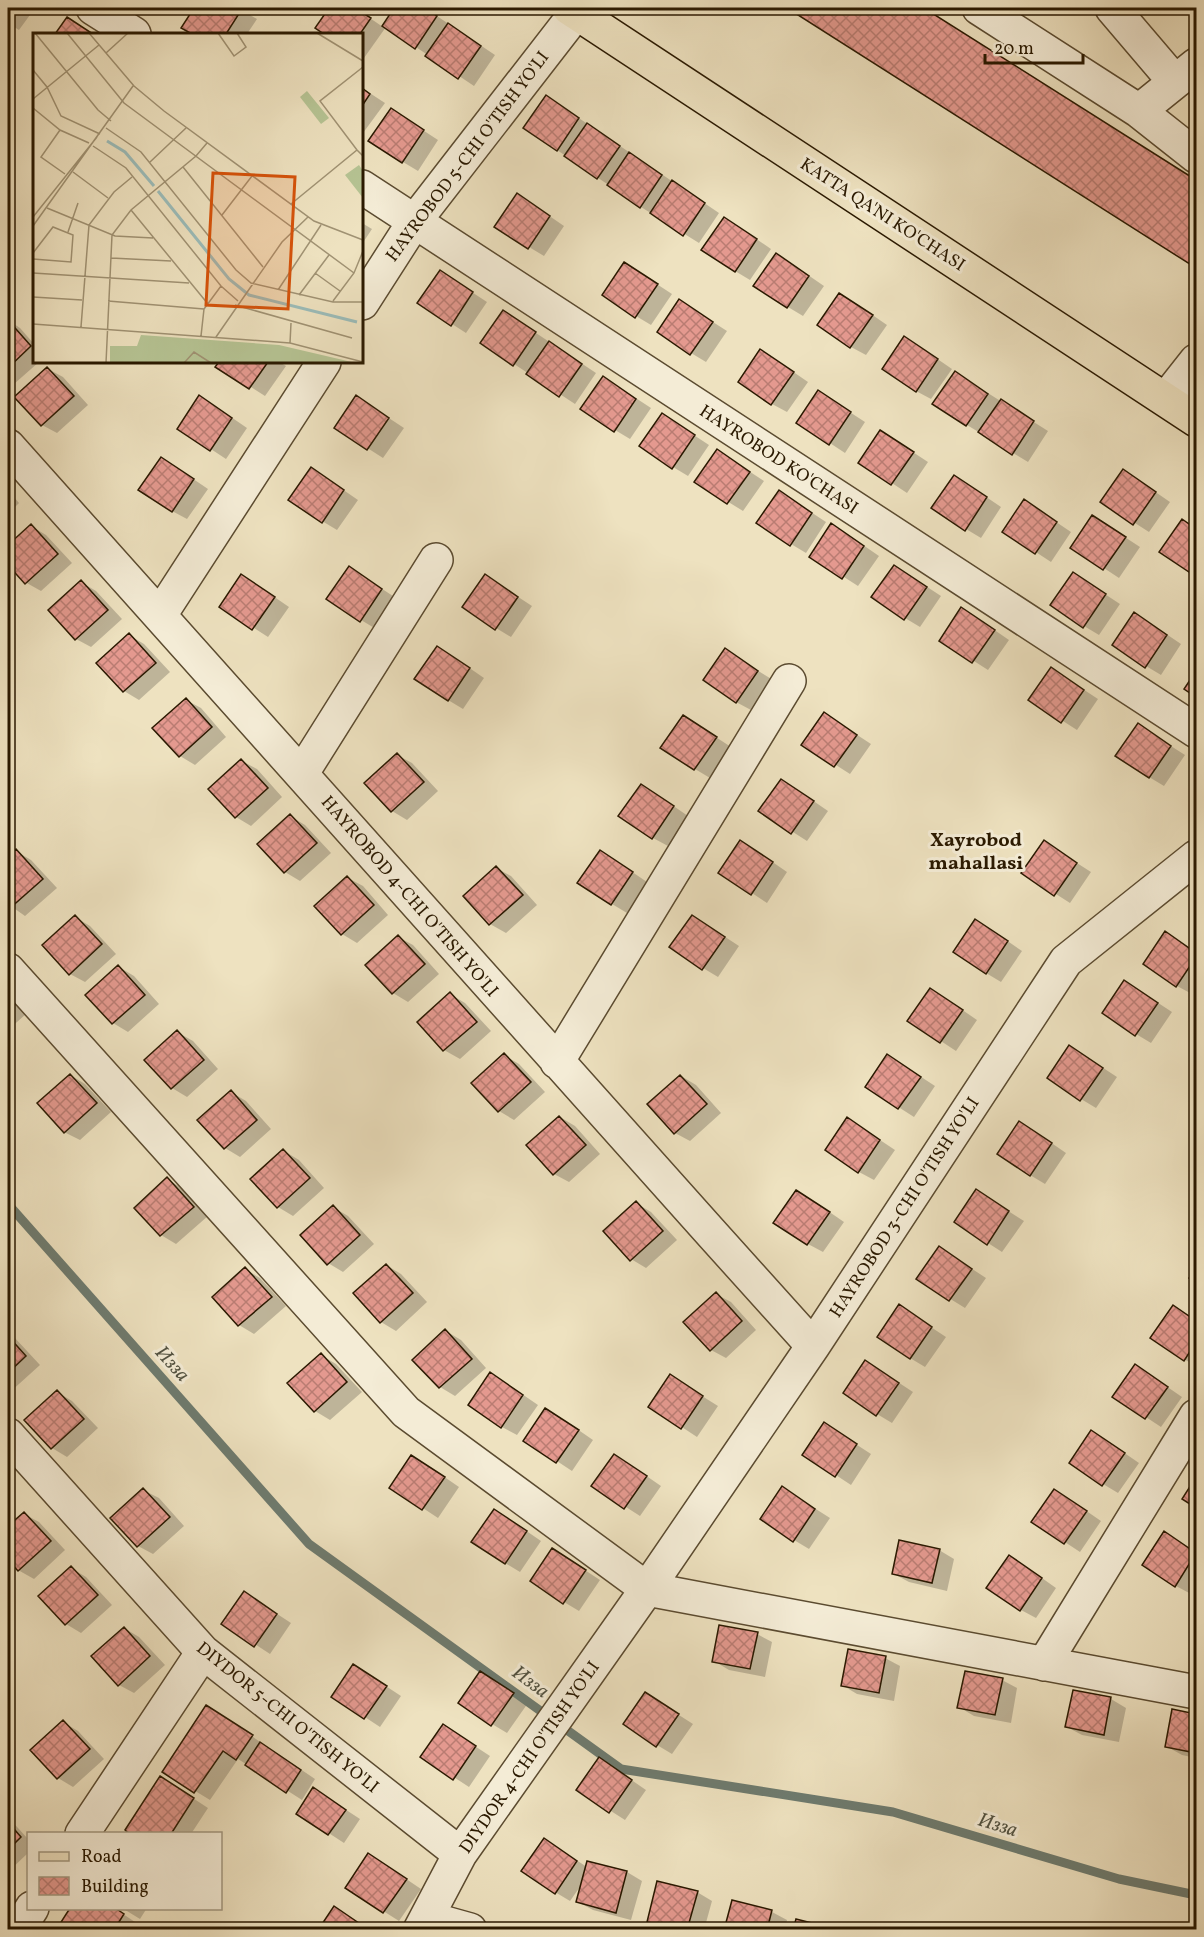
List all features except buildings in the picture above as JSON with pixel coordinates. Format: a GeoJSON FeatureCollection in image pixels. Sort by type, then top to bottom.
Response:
{"type":"FeatureCollection","features":[{"type":"Feature","properties":{"kind":"main road","name":"KATTA QA'NI KO'CHASI"},"geometry":{"type":"LineString","coordinates":[[575,9],[1197,420]]}},
{"type":"Feature","properties":{"kind":"street"},"geometry":{"type":"LineString","coordinates":[[93,8],[132,33]]}},
{"type":"Feature","properties":{"kind":"street"},"geometry":{"type":"LineString","coordinates":[[979,8],[1139,111],[1197,156]]}},
{"type":"Feature","properties":{"kind":"street"},"geometry":{"type":"LineString","coordinates":[[1112,8],[1186,73],[1139,111]]}},
{"type":"Feature","properties":{"kind":"street","name":"HAYROBOD 5-CHI O'TISH YO'LI"},"geometry":{"type":"LineString","coordinates":[[363,301],[414,222],[575,9]]}},
{"type":"Feature","properties":{"kind":"street","name":"HAYROBOD KO'CHASI"},"geometry":{"type":"LineString","coordinates":[[363,188],[1197,731]]}},
{"type":"Feature","properties":{"kind":"street"},"geometry":{"type":"LineString","coordinates":[[1166,399],[1197,361]]}},
{"type":"Feature","properties":{"kind":"street"},"geometry":{"type":"LineString","coordinates":[[160,615],[323,363]]}},
{"type":"Feature","properties":{"kind":"street","name":"HAYROBOD 4-CHI O'TISH YO'LI"},"geometry":{"type":"LineString","coordinates":[[8,446],[813,1346]]}},
{"type":"Feature","properties":{"kind":"street"},"geometry":{"type":"LineString","coordinates":[[302,773],[436,560]]}},
{"type":"Feature","properties":{"kind":"street"},"geometry":{"type":"LineString","coordinates":[[557,1062],[789,681]]}},
{"type":"Feature","properties":{"kind":"street","name":"HAYROBOD 3-CHI O'TISH YO'LI"},"geometry":{"type":"LineString","coordinates":[[647,1589],[813,1346],[1066,961],[1197,857]]}},
{"type":"Feature","properties":{"kind":"street"},"geometry":{"type":"LineString","coordinates":[[8,970],[406,1412],[647,1589],[1197,1692]]}},
{"type":"Feature","properties":{"kind":"street"},"geometry":{"type":"LineString","coordinates":[[1044,1664],[1197,1416]]}},
{"type":"Feature","properties":{"kind":"street","name":"DIYDOR 5-CHI O'TISH YO'LI"},"geometry":{"type":"LineString","coordinates":[[8,1435],[203,1652],[460,1854]]}},
{"type":"Feature","properties":{"kind":"street","name":"DIYDOR 4-CHI O'TISH YO'LI"},"geometry":{"type":"LineString","coordinates":[[423,1924],[460,1854],[647,1589]]}},
{"type":"Feature","properties":{"kind":"street"},"geometry":{"type":"LineString","coordinates":[[83,1832],[203,1652]]}},
{"type":"Feature","properties":{"kind":"street"},"geometry":{"type":"LineString","coordinates":[[423,1924],[470,1929]]}},
{"type":"Feature","properties":{"kind":"waterway","name":"Изза"},"geometry":{"type":"LineString","coordinates":[[8,1204],[309,1544],[621,1769],[893,1812],[1119,1879],[1196,1895]]}},
{"type":"Feature","properties":{"kind":"district","name":"Xayrobod mahallasi"},"geometry":{"type":"Point","coordinates":[976,850]}}]}
